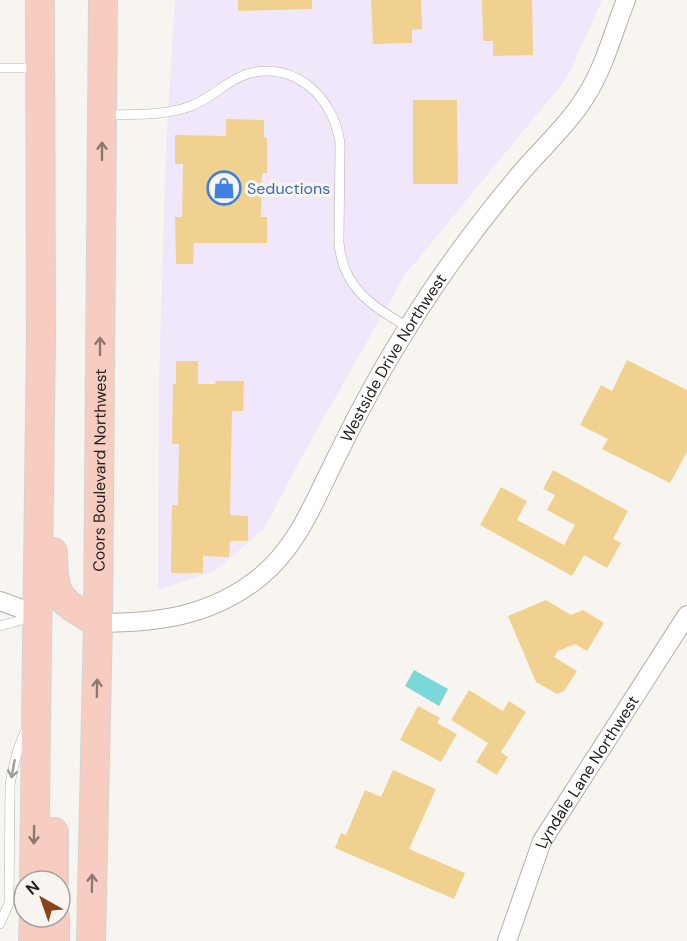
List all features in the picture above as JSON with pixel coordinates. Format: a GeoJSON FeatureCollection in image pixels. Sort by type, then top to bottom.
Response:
{"type":"FeatureCollection","features":[{"type":"Feature","properties":{"kind":"main road"},"geometry":{"type":"LineString","coordinates":[[34,869],[41,336],[40,0]]}},
{"type":"Feature","properties":{"kind":"main road","name":"Coors Boulevard Northwest"},"geometry":{"type":"LineString","coordinates":[[91,941],[98,624],[103,0]]}},
{"type":"Feature","properties":{"kind":"main road"},"geometry":{"type":"LineString","coordinates":[[40,116],[53,202],[53,578],[63,602],[98,624]]}},
{"type":"Feature","properties":{"kind":"main road"},"geometry":{"type":"LineString","coordinates":[[38,615],[52,636],[54,869]]}},
{"type":"Feature","properties":{"kind":"street","name":"Westside Drive Northwest"},"geometry":{"type":"LineString","coordinates":[[98,624],[148,622],[184,616],[224,601],[243,590],[269,569],[302,528],[350,429],[408,327],[442,274],[494,206],[575,112],[586,96],[604,62],[626,0]]}},
{"type":"Feature","properties":{"kind":"street"},"geometry":{"type":"LineString","coordinates":[[0,601],[38,615]]}},
{"type":"Feature","properties":{"kind":"street","name":"Lyndale Lane Northwest"},"geometry":{"type":"LineString","coordinates":[[507,941],[542,841],[687,615]]}},
{"type":"Feature","properties":{"kind":"lane"},"geometry":{"type":"LineString","coordinates":[[0,68],[40,68]]}},
{"type":"Feature","properties":{"kind":"lane"},"geometry":{"type":"LineString","coordinates":[[102,115],[174,111],[207,98],[232,80],[247,74],[280,73],[310,86],[332,112],[338,128],[340,143],[339,242],[344,270],[352,285],[364,297],[381,311],[408,327]]}},
{"type":"Feature","properties":{"kind":"lane"},"geometry":{"type":"LineString","coordinates":[[0,626],[38,615]]}},
{"type":"Feature","properties":{"kind":"lane"},"geometry":{"type":"LineString","coordinates":[[0,924],[9,903],[12,768],[17,750],[36,716]]}},
{"type":"Feature","properties":{"kind":"shaded area"},"geometry":{"type":"Polygon","coordinates":[[[175,0],[602,0],[567,78],[405,275],[304,453],[264,529],[215,571],[158,590],[159,377],[166,146],[175,0]]]}},
{"type":"Feature","properties":{"kind":"water"},"geometry":{"type":"Polygon","coordinates":[[[414,670],[448,689],[439,706],[405,686],[414,670]]]}},
{"type":"Feature","properties":{"kind":"building"},"geometry":{"type":"Polygon","coordinates":[[[238,0],[312,0],[312,9],[238,11],[238,0]]]}},
{"type":"Feature","properties":{"kind":"building"},"geometry":{"type":"Polygon","coordinates":[[[371,0],[421,0],[422,29],[412,30],[412,43],[373,44],[371,0]]]}},
{"type":"Feature","properties":{"kind":"building"},"geometry":{"type":"Polygon","coordinates":[[[482,0],[532,0],[533,55],[493,56],[493,41],[483,41],[482,0]]]}},
{"type":"Feature","properties":{"kind":"building"},"geometry":{"type":"Polygon","coordinates":[[[413,100],[457,100],[458,184],[413,184],[413,100]]]}},
{"type":"Feature","properties":{"kind":"building"},"geometry":{"type":"Polygon","coordinates":[[[226,119],[264,120],[264,137],[267,138],[267,173],[262,173],[261,217],[267,217],[267,243],[194,243],[193,264],[176,264],[175,217],[182,217],[183,164],[175,164],[175,135],[226,136],[226,119]]]}},
{"type":"Feature","properties":{"kind":"building"},"geometry":{"type":"Polygon","coordinates":[[[627,360],[687,390],[687,452],[670,483],[602,449],[608,439],[580,425],[601,385],[612,391],[627,360]]]}},
{"type":"Feature","properties":{"kind":"building"},"geometry":{"type":"Polygon","coordinates":[[[176,361],[198,361],[198,384],[215,384],[216,381],[244,381],[243,411],[232,411],[230,515],[248,516],[248,541],[230,541],[229,557],[203,556],[203,573],[171,573],[172,505],[178,505],[179,444],[172,444],[173,384],[176,384],[176,361]]]}},
{"type":"Feature","properties":{"kind":"building"},"geometry":{"type":"Polygon","coordinates":[[[553,470],[628,511],[613,539],[621,543],[607,568],[584,555],[572,576],[480,525],[501,487],[527,501],[517,520],[564,545],[575,525],[547,510],[555,495],[543,489],[553,470]]]}},
{"type":"Feature","properties":{"kind":"building"},"geometry":{"type":"Polygon","coordinates":[[[546,600],[571,615],[583,610],[604,623],[587,651],[575,644],[558,651],[554,657],[577,671],[564,691],[557,694],[536,682],[508,616],[546,600]]]}},
{"type":"Feature","properties":{"kind":"building"},"geometry":{"type":"Polygon","coordinates":[[[469,690],[503,711],[509,701],[526,712],[501,752],[508,757],[497,775],[476,762],[488,743],[451,720],[469,690]]]}},
{"type":"Feature","properties":{"kind":"building"},"geometry":{"type":"Polygon","coordinates":[[[418,706],[440,718],[437,723],[457,734],[441,762],[400,740],[418,706]]]}},
{"type":"Feature","properties":{"kind":"building"},"geometry":{"type":"Polygon","coordinates":[[[393,770],[436,789],[409,849],[465,873],[454,899],[335,848],[341,833],[346,835],[365,790],[381,797],[393,770]]]}},
{"type":"Feature","properties":{"kind":"place","name":"Seductions"},"geometry":{"type":"Point","coordinates":[224,188]}}]}
